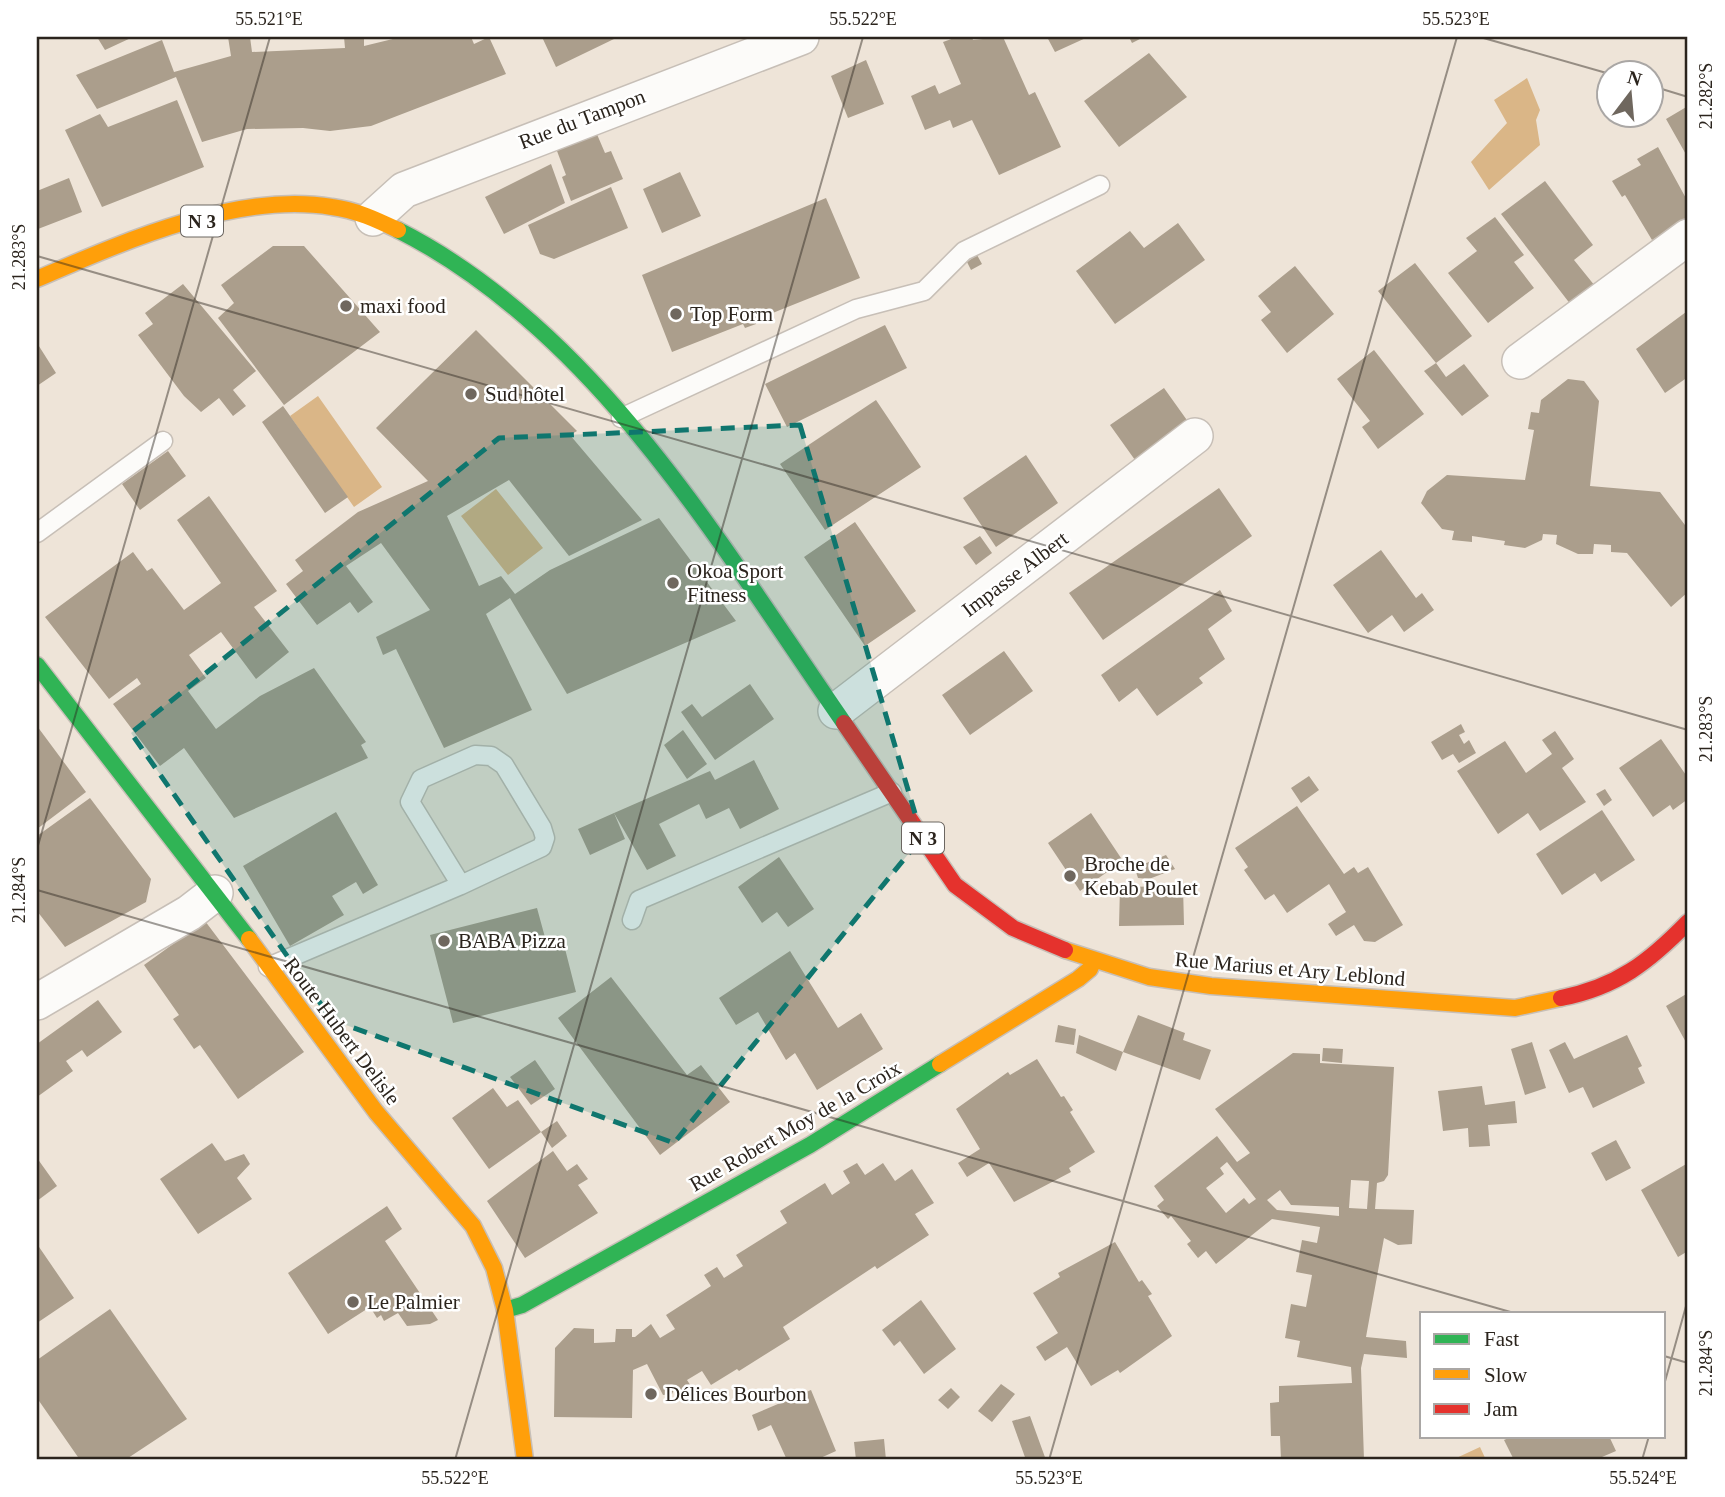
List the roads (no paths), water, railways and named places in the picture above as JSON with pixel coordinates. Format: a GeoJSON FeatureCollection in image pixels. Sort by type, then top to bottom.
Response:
{"type":"FeatureCollection","features":[{"type":"Feature","properties":{"kind":"main road","name":"Rue Marius et Ary Leblond"},"geometry":{"type":"LineString","coordinates":[[37,279],[100,252],[179,226],[275,204],[320,205],[373,218],[427,244],[483,279],[546,334],[677,485],[955,885],[1013,928],[1093,961],[1149,977],[1210,986],[1515,1008],[1578,995],[1625,977],[1658,953],[1688,922]]}},
{"type":"Feature","properties":{"kind":"main road","name":"Route Hubert Delisle"},"geometry":{"type":"LineString","coordinates":[[37,664],[215,893],[376,1112],[474,1226],[494,1268],[505,1310],[525,1460]]}},
{"type":"Feature","properties":{"kind":"main road","name":"Rue Robert Moy de la Croix"},"geometry":{"type":"LineString","coordinates":[[505,1310],[522,1305],[810,1145],[1078,979],[1090,969],[1093,961]]}},
{"type":"Feature","properties":{"kind":"street","name":"Rue du Tampon"},"geometry":{"type":"LineString","coordinates":[[373,218],[404,190],[801,37]]}},
{"type":"Feature","properties":{"kind":"street"},"geometry":{"type":"LineString","coordinates":[[1520,361],[1688,237]]}},
{"type":"Feature","properties":{"kind":"street","name":"Impasse Albert"},"geometry":{"type":"LineString","coordinates":[[836,711],[1195,436]]}},
{"type":"Feature","properties":{"kind":"street"},"geometry":{"type":"LineString","coordinates":[[37,1002],[189,913],[215,893]]}},
{"type":"Feature","properties":{"kind":"lane"},"geometry":{"type":"LineString","coordinates":[[621,418],[856,309],[925,290],[964,251],[1100,184]]}},
{"type":"Feature","properties":{"kind":"lane"},"geometry":{"type":"LineString","coordinates":[[37,533],[163,441]]}},
{"type":"Feature","properties":{"kind":"lane"},"geometry":{"type":"LineString","coordinates":[[268,967],[461,885],[542,847],[545,838],[504,765],[491,756],[475,755],[421,779],[410,802],[461,885]]}},
{"type":"Feature","properties":{"kind":"lane"},"geometry":{"type":"LineString","coordinates":[[632,920],[639,900],[892,792]]}},
{"type":"Feature","properties":{"kind":"place","name":"maxi food"},"geometry":{"type":"Point","coordinates":[346,306]}},
{"type":"Feature","properties":{"kind":"place","name":"Top Form"},"geometry":{"type":"Point","coordinates":[676,314]}},
{"type":"Feature","properties":{"kind":"place","name":"Sud hôtel"},"geometry":{"type":"Point","coordinates":[471,394]}},
{"type":"Feature","properties":{"kind":"place","name":"Okoa Sport Fitness"},"geometry":{"type":"Point","coordinates":[673,583]}},
{"type":"Feature","properties":{"kind":"place","name":"Broche de Kebab Poulet"},"geometry":{"type":"Point","coordinates":[1070,876]}},
{"type":"Feature","properties":{"kind":"place","name":"BABA Pizza"},"geometry":{"type":"Point","coordinates":[444,941]}},
{"type":"Feature","properties":{"kind":"place","name":"Le Palmier"},"geometry":{"type":"Point","coordinates":[353,1302]}},
{"type":"Feature","properties":{"kind":"place","name":"Délices Bourbon"},"geometry":{"type":"Point","coordinates":[651,1394]}}]}
